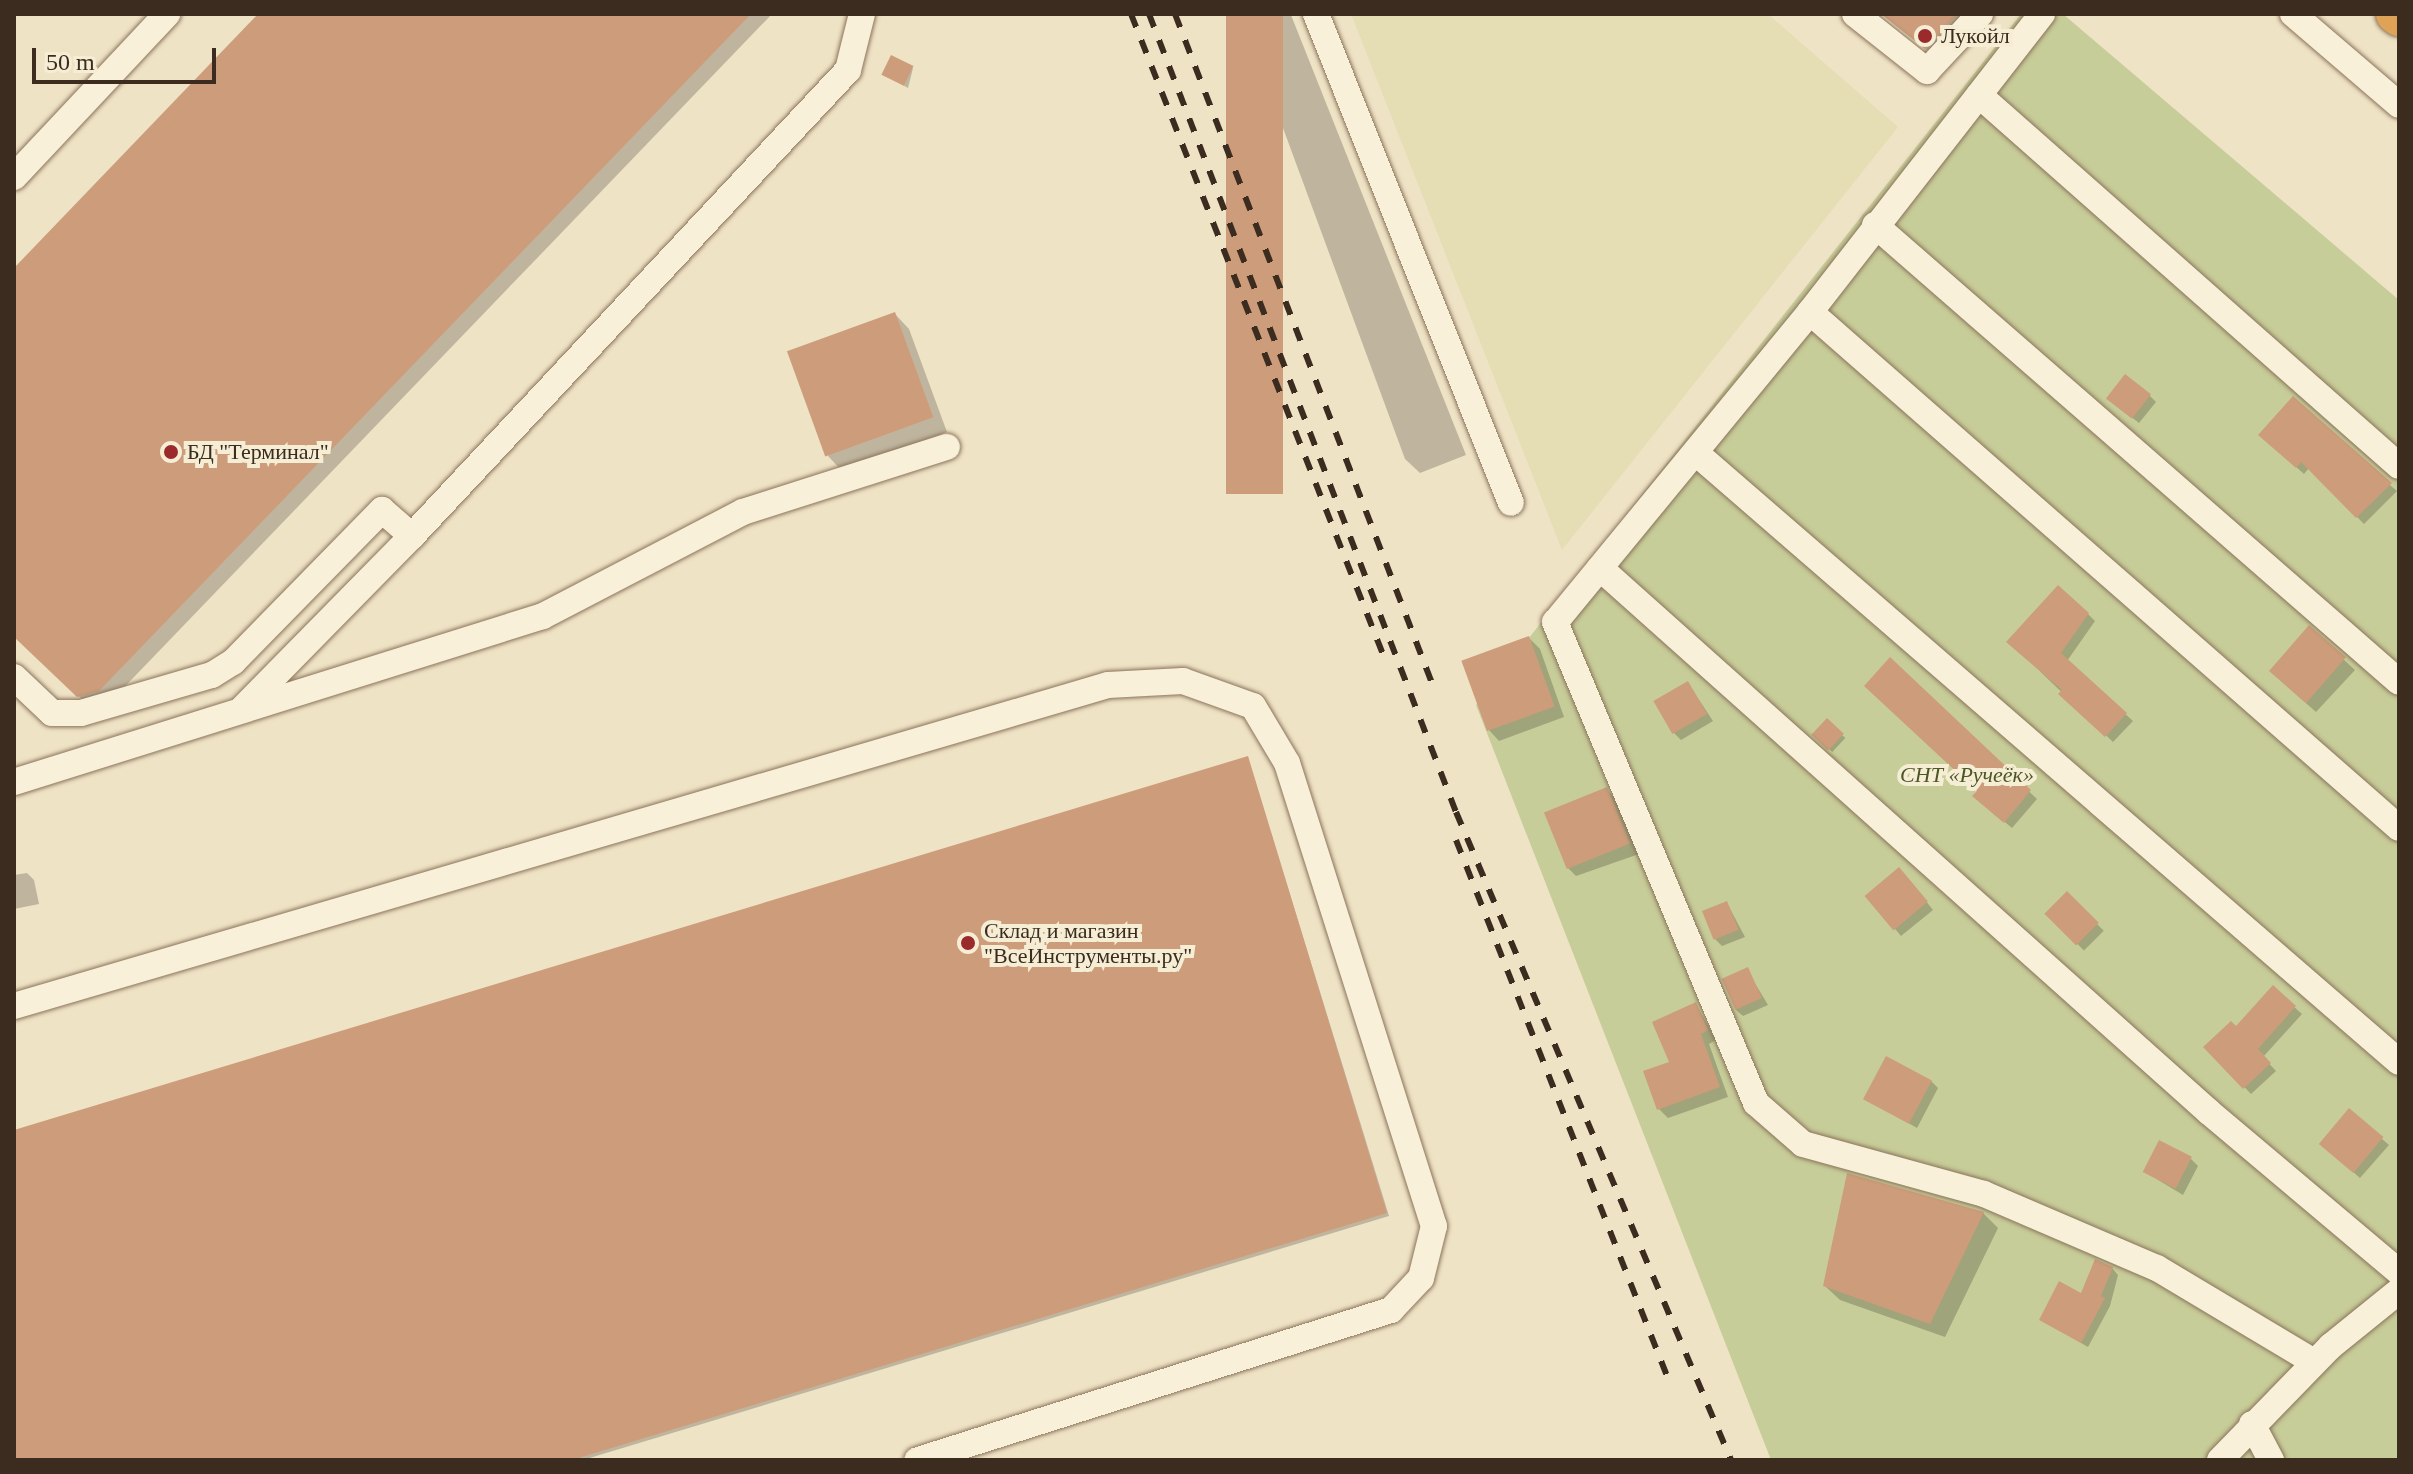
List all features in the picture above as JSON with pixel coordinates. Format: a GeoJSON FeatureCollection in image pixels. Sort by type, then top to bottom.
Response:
{"type":"FeatureCollection","features":[{"type":"Feature","properties":{"kind":"street"},"geometry":{"type":"LineString","coordinates":[[14,177],[167,14]]}},
{"type":"Feature","properties":{"kind":"street"},"geometry":{"type":"LineString","coordinates":[[240,711],[412,536],[848,70],[862,14]]}},
{"type":"Feature","properties":{"kind":"street"},"geometry":{"type":"LineString","coordinates":[[1316,14],[1511,503]]}},
{"type":"Feature","properties":{"kind":"street"},"geometry":{"type":"LineString","coordinates":[[1855,14],[1927,71],[1934,69],[1980,14]]}},
{"type":"Feature","properties":{"kind":"street"},"geometry":{"type":"LineString","coordinates":[[2042,14],[1810,312],[1555,622],[1756,1103],[1803,1144],[1984,1194],[2157,1268],[2314,1362]]}},
{"type":"Feature","properties":{"kind":"street"},"geometry":{"type":"LineString","coordinates":[[2293,14],[2399,105]]}},
{"type":"Feature","properties":{"kind":"street"},"geometry":{"type":"LineString","coordinates":[[1979,95],[2399,466]]}},
{"type":"Feature","properties":{"kind":"street"},"geometry":{"type":"LineString","coordinates":[[1875,225],[2399,682]]}},
{"type":"Feature","properties":{"kind":"street"},"geometry":{"type":"LineString","coordinates":[[1810,312],[2399,828]]}},
{"type":"Feature","properties":{"kind":"street"},"geometry":{"type":"LineString","coordinates":[[14,782],[543,616],[743,512],[947,447]]}},
{"type":"Feature","properties":{"kind":"street"},"geometry":{"type":"LineString","coordinates":[[1696,453],[2399,1062]]}},
{"type":"Feature","properties":{"kind":"street"},"geometry":{"type":"LineString","coordinates":[[14,677],[52,713],[81,713],[212,675],[233,662],[382,510],[412,536]]}},
{"type":"Feature","properties":{"kind":"street"},"geometry":{"type":"LineString","coordinates":[[1600,568],[2209,1112],[2399,1272]]}},
{"type":"Feature","properties":{"kind":"street"},"geometry":{"type":"LineString","coordinates":[[14,1006],[1108,685],[1183,681],[1253,706],[1287,763],[1434,1226],[1421,1278],[1391,1310],[917,1460]]}},
{"type":"Feature","properties":{"kind":"street"},"geometry":{"type":"LineString","coordinates":[[2220,1460],[2314,1362],[2399,1291]]}},
{"type":"Feature","properties":{"kind":"street"},"geometry":{"type":"LineString","coordinates":[[2252,1424],[2271,1460]]}},
{"type":"Feature","properties":{"kind":"shaded area"},"geometry":{"type":"Polygon","coordinates":[[[1351,14],[1768,14],[1898,127],[1562,550],[1351,14]]]}},
{"type":"Feature","properties":{"kind":"green space","name":"СНТ «Ручеёк»"},"geometry":{"type":"Polygon","coordinates":[[[2021,14],[2063,14],[2399,300],[2399,1460],[1771,1460],[1476,705],[2021,14]]]}},
{"type":"Feature","properties":{"kind":"building","name":"БД \"Терминал\""},"geometry":{"type":"Polygon","coordinates":[[[258,14],[751,14],[99,691],[77,697],[14,637],[14,268],[258,14]]]}},
{"type":"Feature","properties":{"kind":"building"},"geometry":{"type":"Polygon","coordinates":[[[1226,14],[1283,14],[1283,494],[1226,494],[1226,14]]]}},
{"type":"Feature","properties":{"kind":"building","name":"Лукойл"},"geometry":{"type":"Polygon","coordinates":[[[1881,14],[1958,14],[1925,49],[1881,14]]]}},
{"type":"Feature","properties":{"kind":"building"},"geometry":{"type":"Polygon","coordinates":[[[891,55],[913,66],[904,86],[881,75],[891,55]]]}},
{"type":"Feature","properties":{"kind":"building"},"geometry":{"type":"Polygon","coordinates":[[[895,312],[933,417],[825,457],[787,351],[895,312]]]}},
{"type":"Feature","properties":{"kind":"building"},"geometry":{"type":"Polygon","coordinates":[[[2125,374],[2151,394],[2132,419],[2106,398],[2125,374]]]}},
{"type":"Feature","properties":{"kind":"building"},"geometry":{"type":"Polygon","coordinates":[[[2293,396],[2392,483],[2356,518],[2301,462],[2296,468],[2258,435],[2293,396]]]}},
{"type":"Feature","properties":{"kind":"building"},"geometry":{"type":"Polygon","coordinates":[[[2058,585],[2089,613],[2061,653],[2127,713],[2105,737],[2058,694],[2062,690],[2006,642],[2058,585]]]}},
{"type":"Feature","properties":{"kind":"building"},"geometry":{"type":"Polygon","coordinates":[[[2309,625],[2346,657],[2306,703],[2269,671],[2309,625]]]}},
{"type":"Feature","properties":{"kind":"building"},"geometry":{"type":"Polygon","coordinates":[[[1529,636],[1555,706],[1487,731],[1461,661],[1529,636]]]}},
{"type":"Feature","properties":{"kind":"building"},"geometry":{"type":"Polygon","coordinates":[[[1890,657],[2031,790],[2004,823],[1972,796],[1977,791],[1864,686],[1890,657]]]}},
{"type":"Feature","properties":{"kind":"building"},"geometry":{"type":"Polygon","coordinates":[[[1688,681],[1707,714],[1672,734],[1653,701],[1688,681]]]}},
{"type":"Feature","properties":{"kind":"building"},"geometry":{"type":"Polygon","coordinates":[[[1827,718],[1844,734],[1828,751],[1811,735],[1827,718]]]}},
{"type":"Feature","properties":{"kind":"building","name":"Склад и магазин \"ВсеИнструменты.ру\""},"geometry":{"type":"Polygon","coordinates":[[[1248,756],[1387,1213],[572,1460],[14,1460],[14,1130],[1248,756]]]}},
{"type":"Feature","properties":{"kind":"building"},"geometry":{"type":"Polygon","coordinates":[[[1607,787],[1630,844],[1567,869],[1544,812],[1607,787]]]}},
{"type":"Feature","properties":{"kind":"building"},"geometry":{"type":"Polygon","coordinates":[[[1899,867],[1928,901],[1893,930],[1865,896],[1899,867]]]}},
{"type":"Feature","properties":{"kind":"building"},"geometry":{"type":"Polygon","coordinates":[[[2067,891],[2099,923],[2076,945],[2044,914],[2067,891]]]}},
{"type":"Feature","properties":{"kind":"building"},"geometry":{"type":"Polygon","coordinates":[[[1727,901],[1739,930],[1714,940],[1702,911],[1727,901]]]}},
{"type":"Feature","properties":{"kind":"building"},"geometry":{"type":"Polygon","coordinates":[[[1748,967],[1762,998],[1735,1010],[1722,979],[1748,967]]]}},
{"type":"Feature","properties":{"kind":"building"},"geometry":{"type":"Polygon","coordinates":[[[2273,985],[2296,1006],[2258,1049],[2271,1063],[2243,1089],[2203,1047],[2231,1021],[2236,1026],[2273,985]]]}},
{"type":"Feature","properties":{"kind":"building"},"geometry":{"type":"Polygon","coordinates":[[[1696,1002],[1708,1030],[1701,1034],[1720,1087],[1657,1110],[1643,1071],[1669,1062],[1652,1022],[1696,1002]]]}},
{"type":"Feature","properties":{"kind":"building"},"geometry":{"type":"Polygon","coordinates":[[[1886,1056],[1932,1080],[1909,1124],[1863,1099],[1886,1056]]]}},
{"type":"Feature","properties":{"kind":"building"},"geometry":{"type":"Polygon","coordinates":[[[2349,1108],[2383,1137],[2353,1173],[2319,1144],[2349,1108]]]}},
{"type":"Feature","properties":{"kind":"building"},"geometry":{"type":"Polygon","coordinates":[[[2159,1140],[2192,1157],[2176,1189],[2143,1172],[2159,1140]]]}},
{"type":"Feature","properties":{"kind":"building"},"geometry":{"type":"Polygon","coordinates":[[[1847,1173],[1984,1212],[1930,1324],[1823,1286],[1847,1173]]]}},
{"type":"Feature","properties":{"kind":"building"},"geometry":{"type":"Polygon","coordinates":[[[2095,1259],[2113,1267],[2101,1296],[2105,1298],[2081,1343],[2039,1320],[2059,1281],[2081,1293],[2095,1259]]]}},
{"type":"Feature","properties":{"kind":"railway"},"geometry":{"type":"LineString","coordinates":[[1131,14],[1386,662]]}},
{"type":"Feature","properties":{"kind":"railway"},"geometry":{"type":"LineString","coordinates":[[1149,14],[1456,812],[1731,1460]]}},
{"type":"Feature","properties":{"kind":"railway"},"geometry":{"type":"LineString","coordinates":[[1175,14],[1435,691]]}},
{"type":"Feature","properties":{"kind":"railway"},"geometry":{"type":"LineString","coordinates":[[1456,840],[1671,1386]]}},
{"type":"Feature","properties":{"kind":"place","name":"Лукойл"},"geometry":{"type":"Point","coordinates":[1925,36]}},
{"type":"Feature","properties":{"kind":"place","name":"БД \"Терминал\""},"geometry":{"type":"Point","coordinates":[171,452]}},
{"type":"Feature","properties":{"kind":"place","name":"Склад и магазин \"ВсеИнструменты.ру\""},"geometry":{"type":"Point","coordinates":[968,943]}}]}
